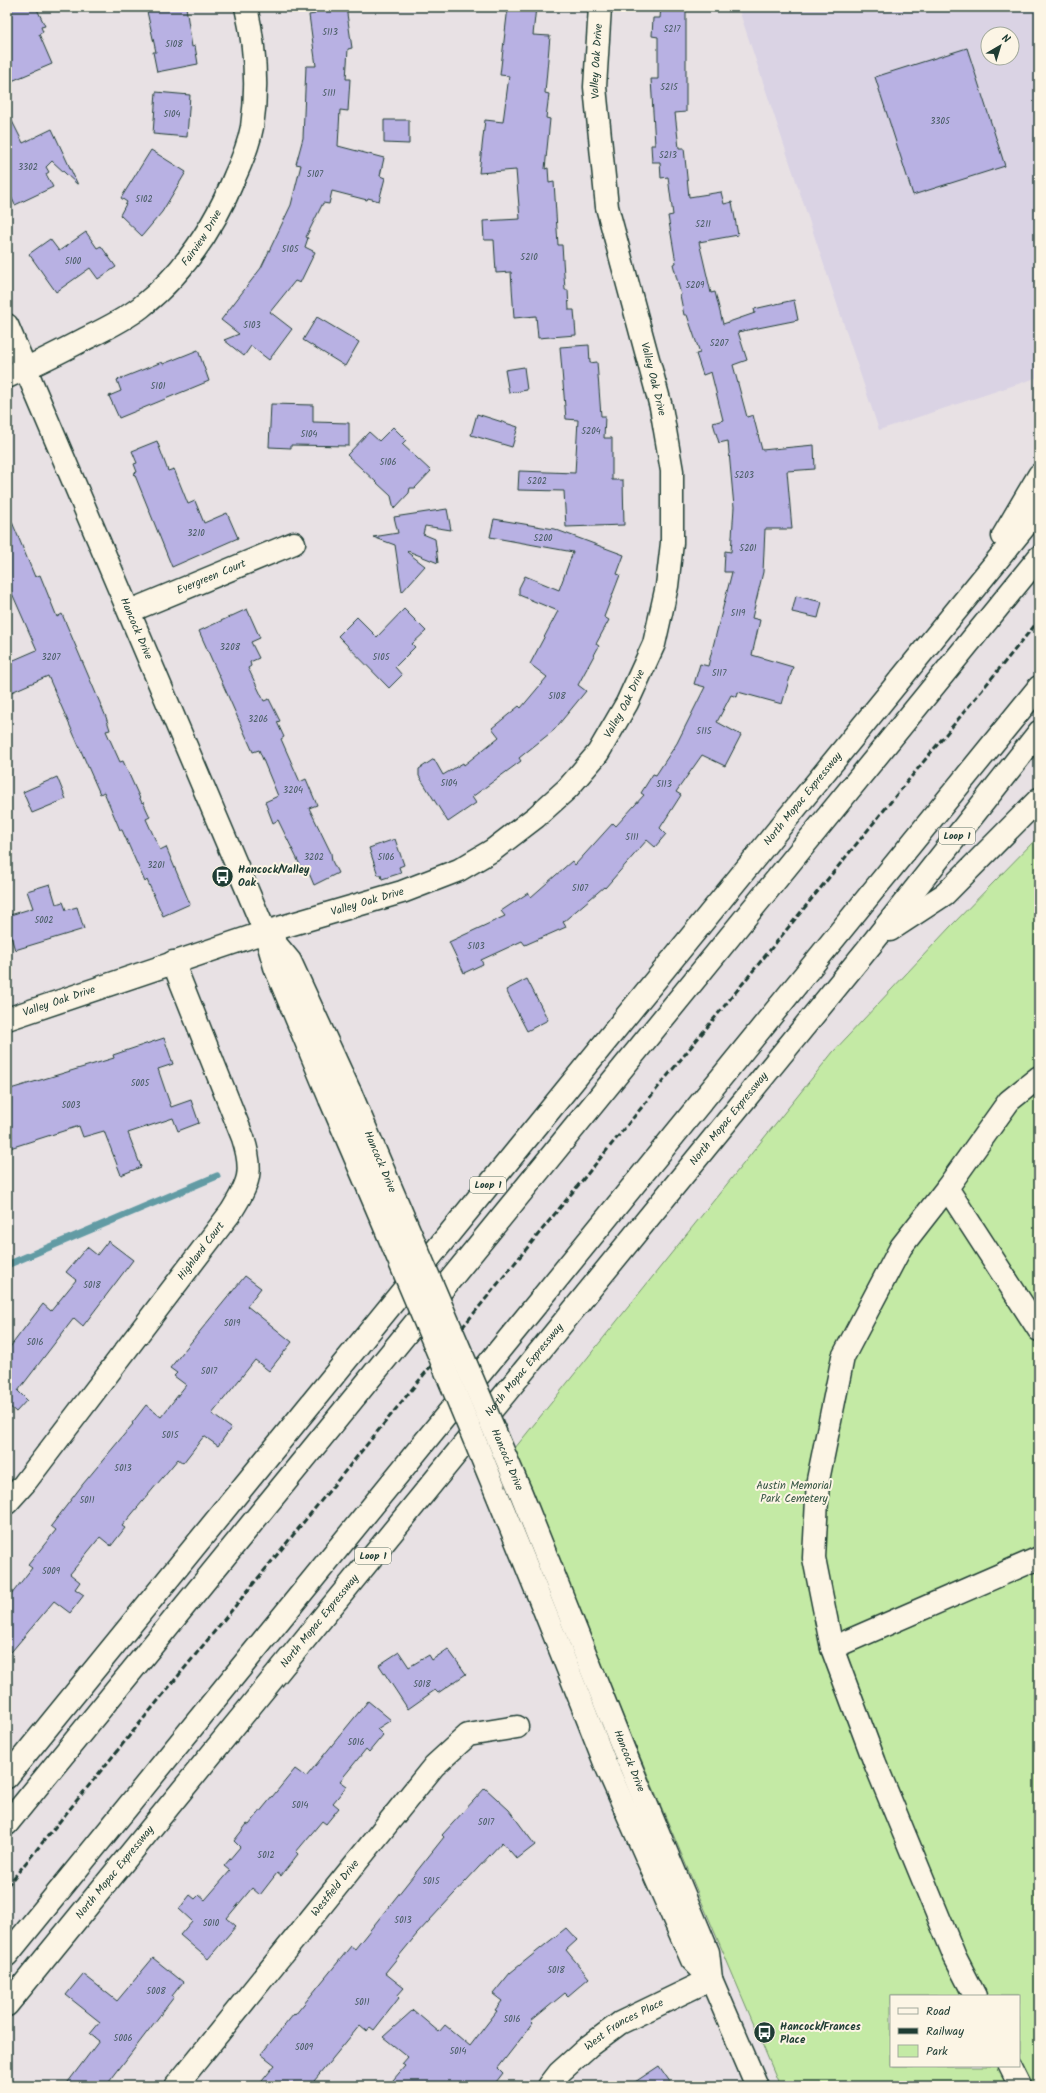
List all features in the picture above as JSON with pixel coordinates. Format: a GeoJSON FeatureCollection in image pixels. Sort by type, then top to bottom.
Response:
{"type":"FeatureCollection","features":[{"type":"Feature","properties":{"kind":"main road","name":"Fairview Drive"},"geometry":{"type":"LineString","coordinates":[[17,373],[112,326],[140,307],[167,283],[191,257],[211,228],[228,194],[252,129],[255,100],[255,68],[251,31],[246,7]]}},
{"type":"Feature","properties":{"kind":"main road","name":"Valley Oak Drive"},"geometry":{"type":"LineString","coordinates":[[7,1019],[265,932],[402,892],[459,870],[493,850],[536,817],[568,788],[598,753],[627,703],[654,644],[667,586],[672,543],[672,471],[662,407],[607,207],[595,87],[600,7]]}},
{"type":"Feature","properties":{"kind":"main road","name":"Hancock Drive"},"geometry":{"type":"LineString","coordinates":[[7,325],[17,373],[130,611],[265,932],[290,961],[432,1335],[523,1554],[605,1763],[692,1960],[711,1979]]}},
{"type":"Feature","properties":{"kind":"main road"},"geometry":{"type":"LineString","coordinates":[[970,592],[1039,475]]}},
{"type":"Feature","properties":{"kind":"main road","name":"North Mopac Expressway"},"geometry":{"type":"LineString","coordinates":[[7,1777],[1039,509]]}},
{"type":"Feature","properties":{"kind":"main road","name":"Evergreen Court"},"geometry":{"type":"LineString","coordinates":[[130,611],[294,543]]}},
{"type":"Feature","properties":{"kind":"main road"},"geometry":{"type":"LineString","coordinates":[[7,1824],[1039,557]]}},
{"type":"Feature","properties":{"kind":"main road"},"geometry":{"type":"LineString","coordinates":[[7,1955],[1039,687]]}},
{"type":"Feature","properties":{"kind":"main road","name":"North Mopac Expressway"},"geometry":{"type":"LineString","coordinates":[[7,2005],[874,940],[1039,732]]}},
{"type":"Feature","properties":{"kind":"main road"},"geometry":{"type":"LineString","coordinates":[[874,940],[945,894],[1039,799]]}},
{"type":"Feature","properties":{"kind":"main road","name":"Highland Court"},"geometry":{"type":"LineString","coordinates":[[7,1503],[24,1484],[231,1212],[243,1192],[249,1178],[250,1158],[243,1138],[173,962]]}},
{"type":"Feature","properties":{"kind":"main road"},"geometry":{"type":"LineString","coordinates":[[974,1995],[955,1957],[875,1763],[832,1648],[814,1558],[818,1480],[843,1357],[901,1247],[947,1188],[1009,1101],[1039,1077]]}},
{"type":"Feature","properties":{"kind":"main road","name":"Hancock Drive"},"geometry":{"type":"LineString","coordinates":[[340,1095],[521,1493],[708,1952],[711,1979],[757,2086]]}},
{"type":"Feature","properties":{"kind":"main road"},"geometry":{"type":"LineString","coordinates":[[947,1188],[1039,1330]]}},
{"type":"Feature","properties":{"kind":"main road"},"geometry":{"type":"LineString","coordinates":[[832,1648],[1039,1558]]}},
{"type":"Feature","properties":{"kind":"main road","name":"Westfield Drive"},"geometry":{"type":"LineString","coordinates":[[176,2086],[434,1766],[468,1735],[517,1727]]}},
{"type":"Feature","properties":{"kind":"main road","name":"West Frances Place"},"geometry":{"type":"LineString","coordinates":[[549,2086],[559,2073],[589,2046],[620,2023],[711,1979]]}},
{"type":"Feature","properties":{"kind":"main road"},"geometry":{"type":"LineString","coordinates":[[1010,2067],[1020,2086]]}},
{"type":"Feature","properties":{"kind":"shaded area"},"geometry":{"type":"Polygon","coordinates":[[[738,7],[1039,7],[1039,377],[879,430],[738,7]]]}},
{"type":"Feature","properties":{"kind":"green space","name":"Austin Memorial Park Cemetery"},"geometry":{"type":"Polygon","coordinates":[[[1039,836],[1039,2086],[780,2086],[511,1453],[833,1052],[950,927],[1039,836]]]}},
{"type":"Feature","properties":{"kind":"building"},"geometry":{"type":"Polygon","coordinates":[[[7,7],[36,7],[45,26],[41,27],[43,32],[39,34],[52,64],[7,83],[7,7]]]}},
{"type":"Feature","properties":{"kind":"building"},"geometry":{"type":"Polygon","coordinates":[[[146,7],[186,7],[192,47],[195,46],[198,64],[157,72],[153,52],[156,52],[146,7]]]}},
{"type":"Feature","properties":{"kind":"building"},"geometry":{"type":"Polygon","coordinates":[[[314,7],[346,7],[352,48],[348,49],[346,79],[350,79],[348,111],[340,110],[338,146],[384,158],[380,176],[385,178],[379,201],[368,198],[367,200],[332,191],[329,204],[323,203],[306,237],[308,238],[305,247],[315,252],[300,283],[295,281],[270,312],[292,329],[269,360],[251,346],[244,356],[224,340],[239,334],[221,320],[261,268],[291,205],[301,165],[296,164],[303,138],[306,66],[316,66],[309,15],[315,14],[314,7]]]}},
{"type":"Feature","properties":{"kind":"building"},"geometry":{"type":"Polygon","coordinates":[[[508,7],[536,7],[533,35],[550,36],[545,93],[549,94],[546,118],[550,119],[545,169],[548,168],[549,183],[554,182],[558,245],[562,245],[565,290],[568,290],[569,310],[574,310],[576,335],[538,338],[536,316],[514,318],[511,272],[496,273],[494,240],[484,240],[483,221],[520,219],[516,170],[479,173],[485,120],[503,122],[509,76],[500,75],[508,7]]]}},
{"type":"Feature","properties":{"kind":"building"},"geometry":{"type":"Polygon","coordinates":[[[661,7],[686,7],[686,112],[675,113],[679,148],[684,148],[689,197],[721,192],[724,204],[732,202],[738,235],[699,242],[711,293],[715,292],[723,324],[755,313],[754,309],[794,300],[798,320],[738,332],[747,360],[733,365],[747,417],[753,415],[762,450],[814,445],[815,469],[787,471],[792,529],[765,529],[763,572],[752,618],[760,620],[752,655],[793,667],[782,704],[738,692],[737,697],[731,695],[717,722],[741,735],[725,766],[702,755],[676,792],[681,795],[660,828],[666,834],[655,847],[647,840],[605,888],[604,887],[563,922],[566,927],[525,945],[522,941],[481,960],[483,964],[464,973],[449,942],[505,916],[501,911],[528,893],[531,897],[572,861],[575,865],[613,823],[616,826],[644,795],[641,793],[653,774],[656,775],[677,743],[705,687],[694,684],[700,664],[708,666],[732,572],[724,572],[725,551],[731,552],[734,507],[728,441],[719,443],[713,423],[723,420],[711,372],[703,375],[696,354],[700,353],[687,315],[684,315],[681,295],[673,264],[676,263],[668,216],[673,215],[668,177],[661,178],[660,162],[652,162],[651,145],[655,145],[651,79],[658,79],[658,37],[652,36],[653,18],[660,18],[661,7]]]}},
{"type":"Feature","properties":{"kind":"building"},"geometry":{"type":"Polygon","coordinates":[[[967,48],[1005,166],[913,195],[875,77],[967,48]]]}},
{"type":"Feature","properties":{"kind":"building"},"geometry":{"type":"Polygon","coordinates":[[[156,92],[190,95],[187,137],[153,134],[156,92]]]}},
{"type":"Feature","properties":{"kind":"building"},"geometry":{"type":"Polygon","coordinates":[[[7,111],[23,143],[52,129],[78,185],[52,161],[46,167],[49,172],[46,174],[53,187],[15,205],[7,188],[7,111]]]}},
{"type":"Feature","properties":{"kind":"building"},"geometry":{"type":"Polygon","coordinates":[[[384,120],[409,120],[409,144],[384,143],[384,120]]]}},
{"type":"Feature","properties":{"kind":"building"},"geometry":{"type":"Polygon","coordinates":[[[151,150],[186,172],[162,212],[142,236],[120,215],[127,202],[121,198],[151,150]]]}},
{"type":"Feature","properties":{"kind":"building"},"geometry":{"type":"Polygon","coordinates":[[[86,232],[97,248],[101,246],[116,267],[98,279],[90,268],[56,292],[29,254],[50,239],[59,251],[86,232]]]}},
{"type":"Feature","properties":{"kind":"building"},"geometry":{"type":"Polygon","coordinates":[[[317,317],[359,342],[345,366],[303,340],[317,317]]]}},
{"type":"Feature","properties":{"kind":"building"},"geometry":{"type":"Polygon","coordinates":[[[589,345],[590,363],[597,362],[601,416],[605,416],[604,438],[612,438],[612,480],[623,480],[624,525],[566,527],[564,491],[518,490],[519,471],[575,473],[578,420],[566,419],[560,347],[589,345]]]}},
{"type":"Feature","properties":{"kind":"building"},"geometry":{"type":"Polygon","coordinates":[[[198,350],[209,381],[119,418],[109,396],[121,391],[117,380],[162,362],[163,364],[198,350]]]}},
{"type":"Feature","properties":{"kind":"building"},"geometry":{"type":"Polygon","coordinates":[[[524,367],[527,390],[509,393],[505,370],[524,367]]]}},
{"type":"Feature","properties":{"kind":"building"},"geometry":{"type":"Polygon","coordinates":[[[271,404],[313,405],[313,422],[349,423],[349,446],[291,445],[291,448],[269,447],[271,404]]]}},
{"type":"Feature","properties":{"kind":"building"},"geometry":{"type":"Polygon","coordinates":[[[477,414],[518,427],[512,447],[471,435],[477,414]]]}},
{"type":"Feature","properties":{"kind":"building"},"geometry":{"type":"Polygon","coordinates":[[[393,427],[406,440],[402,444],[431,471],[415,488],[410,488],[409,493],[394,509],[391,496],[347,455],[369,432],[379,441],[393,427]]]}},
{"type":"Feature","properties":{"kind":"building"},"geometry":{"type":"Polygon","coordinates":[[[157,441],[168,471],[174,469],[188,504],[195,501],[204,523],[227,513],[238,538],[172,567],[134,473],[137,472],[134,464],[137,463],[132,451],[157,441]]]}},
{"type":"Feature","properties":{"kind":"building"},"geometry":{"type":"Polygon","coordinates":[[[447,509],[451,530],[425,526],[423,534],[435,539],[438,563],[408,551],[407,552],[425,566],[402,592],[395,545],[373,537],[398,533],[394,517],[447,509]]]}},
{"type":"Feature","properties":{"kind":"building"},"geometry":{"type":"Polygon","coordinates":[[[7,510],[35,577],[40,575],[57,617],[62,614],[106,717],[110,730],[106,731],[120,762],[123,761],[150,817],[146,819],[160,850],[166,847],[190,904],[163,916],[147,880],[145,882],[122,830],[120,830],[104,792],[100,794],[48,676],[7,694],[7,663],[37,650],[7,582],[7,510]]]}},
{"type":"Feature","properties":{"kind":"building"},"geometry":{"type":"Polygon","coordinates":[[[494,519],[554,529],[624,555],[617,574],[620,575],[604,617],[609,620],[596,644],[599,646],[578,685],[586,691],[554,730],[519,758],[521,761],[472,797],[476,803],[448,822],[419,776],[419,769],[434,759],[443,775],[463,763],[464,765],[499,737],[492,728],[519,706],[521,708],[547,677],[530,664],[558,611],[519,595],[519,588],[525,576],[559,590],[573,552],[490,537],[494,519]]]}},
{"type":"Feature","properties":{"kind":"building"},"geometry":{"type":"Polygon","coordinates":[[[796,596],[822,602],[818,618],[792,612],[796,596]]]}},
{"type":"Feature","properties":{"kind":"building"},"geometry":{"type":"Polygon","coordinates":[[[247,609],[260,638],[251,642],[259,658],[250,662],[251,666],[248,668],[264,701],[269,699],[280,721],[277,722],[284,737],[281,739],[300,782],[306,779],[317,805],[309,808],[331,853],[332,861],[338,873],[314,885],[308,871],[304,873],[278,820],[273,823],[265,802],[278,796],[259,750],[253,752],[199,631],[247,609]]]}},
{"type":"Feature","properties":{"kind":"building"},"geometry":{"type":"Polygon","coordinates":[[[404,609],[426,631],[412,644],[415,647],[395,667],[402,675],[389,688],[338,636],[357,617],[377,637],[404,609]]]}},
{"type":"Feature","properties":{"kind":"building"},"geometry":{"type":"Polygon","coordinates":[[[57,777],[66,799],[32,813],[23,792],[57,777]]]}},
{"type":"Feature","properties":{"kind":"building"},"geometry":{"type":"Polygon","coordinates":[[[395,839],[404,865],[399,867],[401,873],[382,879],[381,875],[378,875],[369,848],[395,839]]]}},
{"type":"Feature","properties":{"kind":"building"},"geometry":{"type":"Polygon","coordinates":[[[50,884],[56,904],[63,902],[66,910],[77,907],[84,929],[15,950],[7,924],[7,916],[33,908],[27,891],[50,884]]]}},
{"type":"Feature","properties":{"kind":"building"},"geometry":{"type":"Polygon","coordinates":[[[527,979],[548,1020],[527,1031],[506,990],[527,979]]]}},
{"type":"Feature","properties":{"kind":"building"},"geometry":{"type":"Polygon","coordinates":[[[164,1038],[173,1064],[158,1069],[171,1107],[191,1100],[199,1123],[178,1131],[173,1118],[128,1133],[141,1167],[121,1175],[104,1131],[83,1137],[79,1126],[7,1149],[7,1090],[114,1058],[113,1055],[164,1038]]]}},
{"type":"Feature","properties":{"kind":"building"},"geometry":{"type":"Polygon","coordinates":[[[108,1241],[133,1260],[83,1326],[74,1318],[18,1391],[27,1400],[16,1412],[8,1405],[7,1406],[7,1351],[43,1304],[51,1311],[76,1280],[66,1272],[87,1247],[97,1255],[108,1241]]]}},
{"type":"Feature","properties":{"kind":"building"},"geometry":{"type":"Polygon","coordinates":[[[245,1276],[261,1288],[247,1306],[292,1342],[269,1371],[255,1360],[212,1414],[231,1428],[218,1446],[204,1436],[183,1463],[178,1459],[122,1526],[125,1528],[111,1546],[100,1537],[70,1574],[80,1582],[75,1589],[84,1595],[70,1613],[54,1601],[7,1657],[7,1600],[32,1568],[28,1565],[56,1530],[51,1526],[83,1484],[133,1424],[132,1423],[146,1405],[161,1417],[186,1385],[174,1376],[177,1373],[170,1368],[245,1276]]]}},
{"type":"Feature","properties":{"kind":"building"},"geometry":{"type":"Polygon","coordinates":[[[448,1649],[466,1674],[438,1693],[435,1690],[408,1709],[379,1665],[399,1652],[409,1667],[429,1655],[432,1660],[448,1649]]]}},
{"type":"Feature","properties":{"kind":"building"},"geometry":{"type":"Polygon","coordinates":[[[368,1701],[391,1720],[377,1729],[383,1735],[369,1752],[366,1749],[340,1781],[347,1786],[333,1803],[339,1808],[326,1824],[322,1821],[296,1852],[298,1854],[281,1876],[277,1873],[260,1895],[252,1888],[227,1918],[236,1926],[208,1959],[180,1935],[192,1921],[179,1909],[190,1895],[195,1899],[199,1895],[205,1900],[230,1871],[224,1866],[240,1847],[234,1841],[247,1824],[249,1825],[295,1769],[306,1777],[368,1701]]]}},
{"type":"Feature","properties":{"kind":"building"},"geometry":{"type":"Polygon","coordinates":[[[485,1788],[509,1810],[535,1845],[517,1859],[502,1842],[417,1934],[385,1973],[404,1988],[397,1996],[399,1998],[374,2030],[370,2027],[367,2031],[360,2025],[310,2086],[258,2086],[275,2065],[261,2054],[351,1946],[355,1949],[444,1837],[442,1835],[485,1788]]]}},
{"type":"Feature","properties":{"kind":"building"},"geometry":{"type":"Polygon","coordinates":[[[566,1928],[577,1940],[566,1950],[589,1978],[568,1996],[565,1993],[531,2021],[533,2023],[498,2068],[503,2073],[493,2086],[388,2086],[405,2066],[402,2064],[408,2057],[383,2037],[413,2010],[439,2032],[445,2025],[470,2046],[497,2011],[495,2010],[502,2001],[493,1994],[510,1973],[566,1928]]]}},
{"type":"Feature","properties":{"kind":"building"},"geometry":{"type":"Polygon","coordinates":[[[153,1958],[183,1982],[172,1996],[174,1997],[106,2086],[65,2086],[99,2041],[90,2034],[100,2022],[66,1995],[83,1974],[117,2001],[153,1958]]]}},
{"type":"Feature","properties":{"kind":"building"},"geometry":{"type":"Polygon","coordinates":[[[659,2066],[673,2086],[629,2086],[659,2066]]]}},
{"type":"Feature","properties":{"kind":"waterway"},"geometry":{"type":"LineString","coordinates":[[7,1265],[217,1176]]}},
{"type":"Feature","properties":{"kind":"railway"},"geometry":{"type":"LineString","coordinates":[[7,1886],[1039,620]]}},
{"type":"Feature","properties":{"kind":"place","name":"Hancock/Valley Oak"},"geometry":{"type":"Point","coordinates":[223,876]}},
{"type":"Feature","properties":{"kind":"place","name":"Hancock/Frances Place"},"geometry":{"type":"Point","coordinates":[764,2033]}}]}
